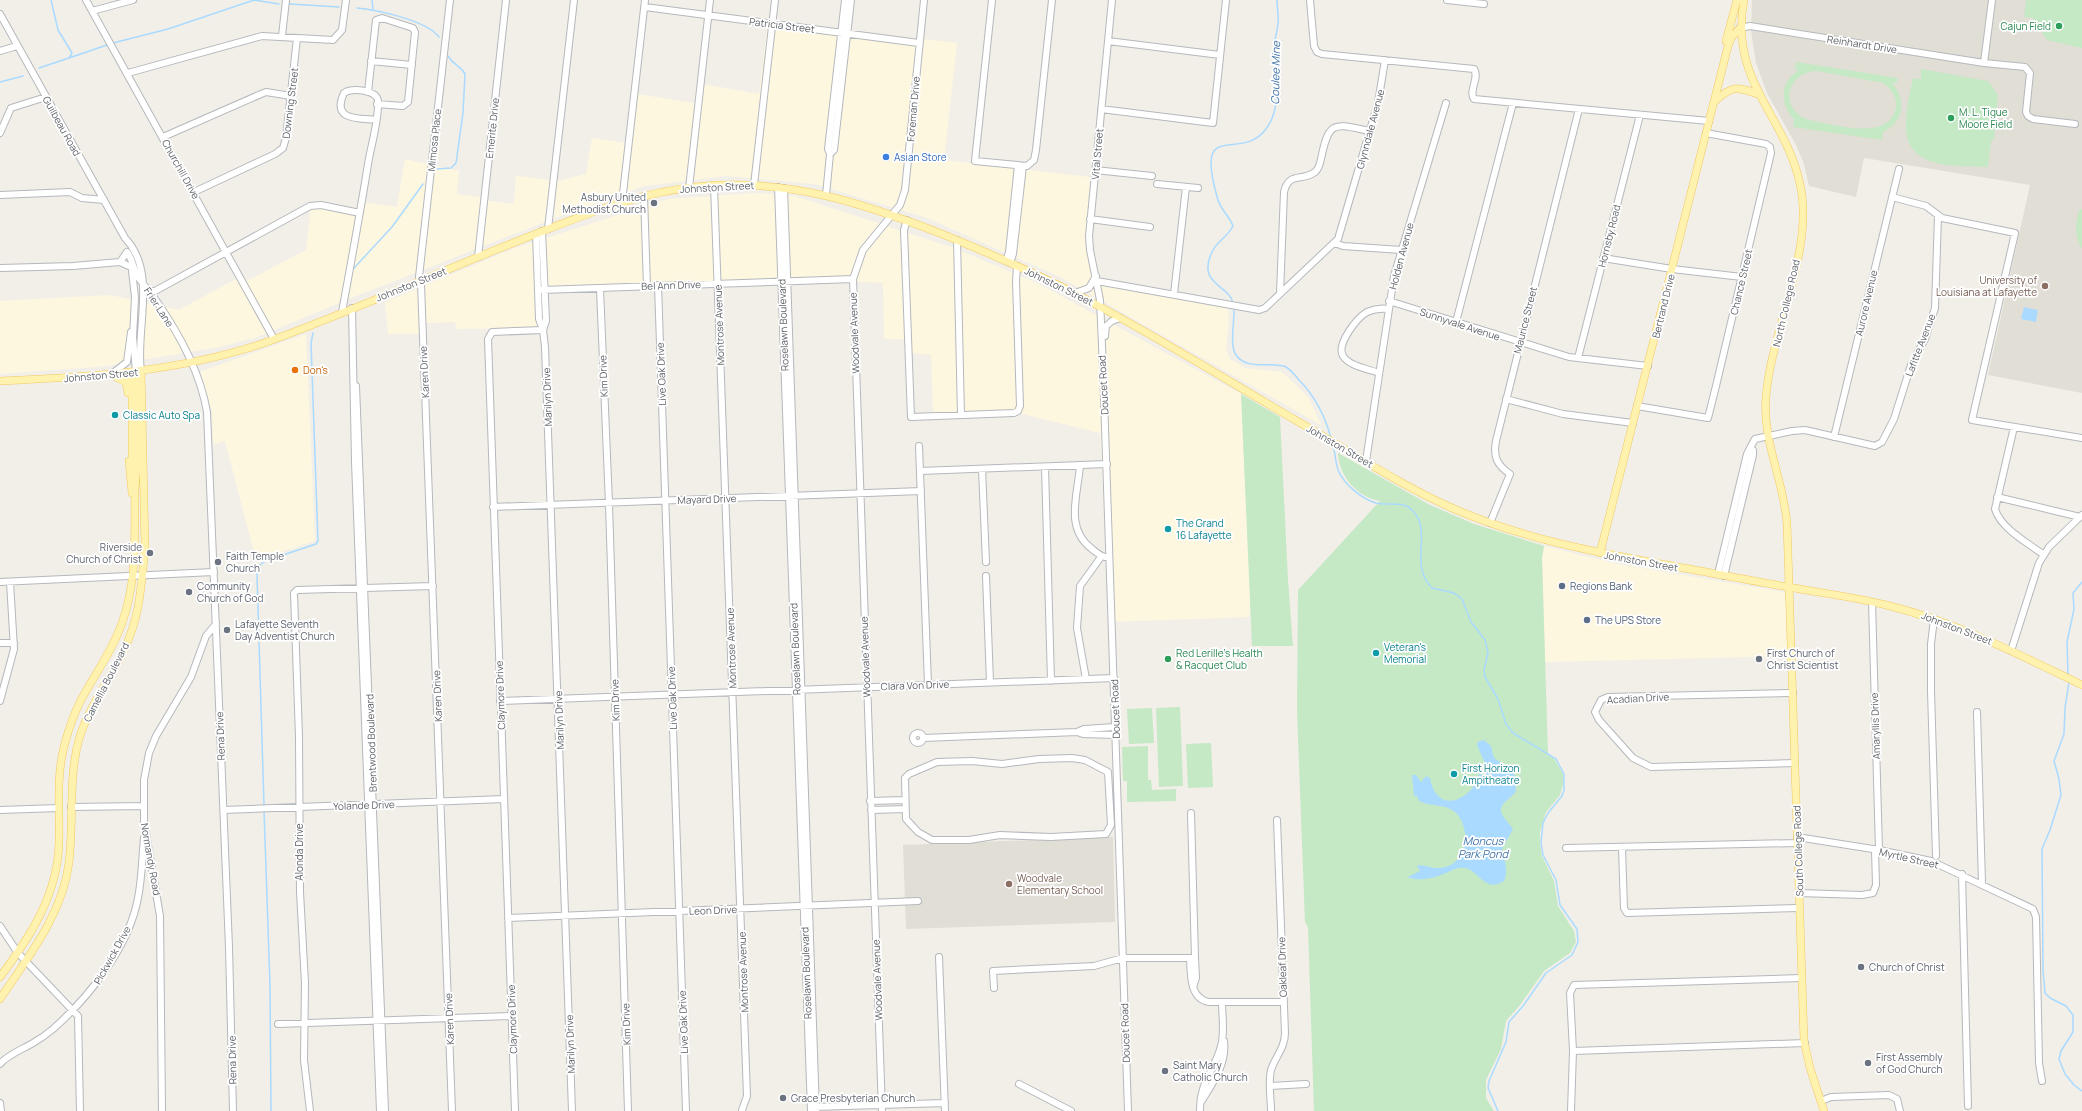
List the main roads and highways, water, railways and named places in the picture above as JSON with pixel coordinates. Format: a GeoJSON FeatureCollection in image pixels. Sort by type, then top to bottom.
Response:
{"type":"FeatureCollection","features":[{"type":"Feature","properties":{"kind":"main road","name":"Bertrand Drive"},"geometry":{"type":"LineString","coordinates":[[1725,58],[1727,38],[1737,0]]}},
{"type":"Feature","properties":{"kind":"main road","name":"Bertrand Drive"},"geometry":{"type":"LineString","coordinates":[[1600,553],[1725,58],[1731,38],[1740,28],[1744,0]]}},
{"type":"Feature","properties":{"kind":"main road","name":"North College Road"},"geometry":{"type":"LineString","coordinates":[[1740,28],[1746,62],[1760,95],[1785,142],[1795,165],[1800,184],[1803,209],[1799,251],[1766,394],[1767,436],[1785,503],[1788,541],[1788,587]]}},
{"type":"Feature","properties":{"kind":"main road"},"geometry":{"type":"LineString","coordinates":[[1714,102],[1725,92],[1734,88],[1746,89],[1760,95]]}},
{"type":"Feature","properties":{"kind":"main road","name":"Johnston Street"},"geometry":{"type":"LineString","coordinates":[[0,381],[139,372],[193,363],[274,339],[542,231],[622,202],[644,196],[689,188],[754,185],[781,187],[826,195],[892,214],[1011,263],[1075,293],[1366,461],[1444,504],[1490,523],[1530,536],[1600,553],[1872,602],[1934,619],[2011,651],[2080,684]]}},
{"type":"Feature","properties":{"kind":"main road","name":"Camellia Boulevard"},"geometry":{"type":"LineString","coordinates":[[0,977],[18,953],[41,916],[55,878],[59,843],[61,762],[70,726],[81,701],[103,665],[117,637],[127,609],[134,575],[139,372]]}},
{"type":"Feature","properties":{"kind":"main road","name":"Camellia Boulevard"},"geometry":{"type":"LineString","coordinates":[[0,998],[52,917],[66,878],[71,839],[73,772],[81,735],[92,706],[125,648],[136,619],[144,575],[145,528],[139,372]]}},
{"type":"Feature","properties":{"kind":"main road"},"geometry":{"type":"LineString","coordinates":[[127,373],[131,383],[132,465],[140,491],[141,518],[145,528]]}},
{"type":"Feature","properties":{"kind":"main road"},"geometry":{"type":"LineString","coordinates":[[109,374],[122,379],[128,387],[128,456],[131,488],[135,506]]}},
{"type":"Feature","properties":{"kind":"main road","name":"South College Road"},"geometry":{"type":"LineString","coordinates":[[1788,587],[1793,692],[1801,978],[1805,1043],[1810,1068],[1824,1111]]}},
{"type":"Feature","properties":{"kind":"water"},"geometry":{"type":"Polygon","coordinates":[[[2024,307],[2038,310],[2036,322],[2021,319],[2024,307]]]}},
{"type":"Feature","properties":{"kind":"water","name":"Moncus Park Pond"},"geometry":{"type":"Polygon","coordinates":[[[1484,740],[1491,746],[1494,758],[1509,768],[1515,776],[1516,791],[1505,802],[1501,809],[1501,813],[1513,829],[1502,849],[1506,869],[1504,881],[1491,885],[1482,880],[1474,872],[1464,868],[1455,869],[1433,878],[1415,879],[1408,877],[1420,871],[1417,866],[1419,865],[1439,868],[1446,867],[1453,863],[1459,858],[1465,843],[1464,827],[1456,813],[1443,806],[1419,801],[1417,796],[1414,796],[1412,775],[1416,775],[1421,782],[1426,776],[1430,778],[1434,790],[1441,798],[1447,801],[1461,798],[1473,787],[1479,774],[1485,776],[1487,773],[1484,761],[1477,745],[1478,742],[1484,740]]]}},
{"type":"Feature","properties":{"kind":"waterway"},"geometry":{"type":"LineString","coordinates":[[39,68],[69,58],[72,53],[58,30],[51,0]]}},
{"type":"Feature","properties":{"kind":"waterway"},"geometry":{"type":"LineString","coordinates":[[113,43],[168,29],[254,0],[279,4]]}},
{"type":"Feature","properties":{"kind":"waterway"},"geometry":{"type":"LineString","coordinates":[[372,0],[373,9]]}},
{"type":"Feature","properties":{"kind":"waterway","name":"Coulee Mine"},"geometry":{"type":"LineString","coordinates":[[1233,303],[1231,297],[1215,283],[1208,271],[1213,250],[1233,226],[1218,200],[1212,174],[1211,158],[1215,149],[1223,146],[1244,143],[1255,139],[1266,129],[1271,120],[1275,110],[1276,100],[1274,42],[1278,27],[1277,0]]}},
{"type":"Feature","properties":{"kind":"waterway"},"geometry":{"type":"LineString","coordinates":[[290,4],[339,7]]}},
{"type":"Feature","properties":{"kind":"waterway"},"geometry":{"type":"LineString","coordinates":[[357,8],[376,11],[413,21],[433,31],[439,37]]}},
{"type":"Feature","properties":{"kind":"waterway"},"geometry":{"type":"LineString","coordinates":[[69,58],[107,45]]}},
{"type":"Feature","properties":{"kind":"waterway"},"geometry":{"type":"LineString","coordinates":[[436,169],[451,168],[456,163],[463,113],[465,74],[462,69],[448,56]]}},
{"type":"Feature","properties":{"kind":"waterway"},"geometry":{"type":"LineString","coordinates":[[0,82],[23,76]]}},
{"type":"Feature","properties":{"kind":"waterway"},"geometry":{"type":"LineString","coordinates":[[354,268],[392,227],[423,184]]}},
{"type":"Feature","properties":{"kind":"waterway","name":"Coulee Mine"},"geometry":{"type":"LineString","coordinates":[[1234,307],[1233,345],[1236,355],[1246,363],[1280,365],[1290,370],[1305,386],[1315,400],[1323,414],[1331,438]]}},
{"type":"Feature","properties":{"kind":"waterway"},"geometry":{"type":"LineString","coordinates":[[264,806],[257,574],[259,566],[265,561],[316,544],[318,541],[311,343],[313,333]]}},
{"type":"Feature","properties":{"kind":"waterway","name":"Coulee Mine"},"geometry":{"type":"LineString","coordinates":[[1333,446],[1339,472],[1345,482],[1354,491],[1376,503],[1401,504],[1413,511],[1419,519],[1421,529],[1421,559],[1425,579],[1432,588],[1454,593],[1462,599],[1471,622],[1485,640],[1488,653],[1484,670],[1485,677],[1498,699],[1506,724],[1513,733],[1556,759],[1564,774],[1564,790],[1562,796],[1548,813],[1543,823],[1541,843],[1543,855],[1556,880],[1560,905],[1577,929],[1578,942],[1572,955],[1546,973],[1523,1006],[1509,1022],[1506,1042],[1489,1081],[1488,1088],[1498,1111]]}},
{"type":"Feature","properties":{"kind":"waterway"},"geometry":{"type":"LineString","coordinates":[[2068,676],[2067,642],[2074,609],[2073,593],[2082,582]]}},
{"type":"Feature","properties":{"kind":"waterway"},"geometry":{"type":"LineString","coordinates":[[2069,682],[2065,708],[2064,734],[2054,761],[2059,779],[2061,795],[2050,830],[2042,849],[2043,970],[2045,993],[2050,998],[2066,1006],[2073,1015],[2073,1032],[2061,1051],[2059,1059],[2065,1074],[2074,1085],[2082,1091]]}},
{"type":"Feature","properties":{"kind":"waterway"},"geometry":{"type":"LineString","coordinates":[[264,810],[270,985],[271,1111]]}},
{"type":"Feature","properties":{"kind":"place","name":"Cajun Field"},"geometry":{"type":"Point","coordinates":[2059,26]}},
{"type":"Feature","properties":{"kind":"place","name":"M. L. Tigue Moore Field"},"geometry":{"type":"Point","coordinates":[1951,118]}},
{"type":"Feature","properties":{"kind":"place","name":"Asian Store"},"geometry":{"type":"Point","coordinates":[886,157]}},
{"type":"Feature","properties":{"kind":"place","name":"Asbury United Methodist Church"},"geometry":{"type":"Point","coordinates":[654,203]}},
{"type":"Feature","properties":{"kind":"place","name":"University of Louisiana at Lafayette"},"geometry":{"type":"Point","coordinates":[2045,286]}},
{"type":"Feature","properties":{"kind":"place","name":"Don's"},"geometry":{"type":"Point","coordinates":[295,370]}},
{"type":"Feature","properties":{"kind":"place","name":"Classic Auto Spa"},"geometry":{"type":"Point","coordinates":[115,415]}},
{"type":"Feature","properties":{"kind":"place","name":"The Grand 16 Lafayette"},"geometry":{"type":"Point","coordinates":[1168,529]}},
{"type":"Feature","properties":{"kind":"place","name":"Riverside Church of Christ"},"geometry":{"type":"Point","coordinates":[150,553]}},
{"type":"Feature","properties":{"kind":"place","name":"Faith Temple Church"},"geometry":{"type":"Point","coordinates":[218,562]}},
{"type":"Feature","properties":{"kind":"place","name":"Regions Bank"},"geometry":{"type":"Point","coordinates":[1562,586]}},
{"type":"Feature","properties":{"kind":"place","name":"Community Church of God"},"geometry":{"type":"Point","coordinates":[189,592]}},
{"type":"Feature","properties":{"kind":"place","name":"The UPS Store"},"geometry":{"type":"Point","coordinates":[1587,620]}},
{"type":"Feature","properties":{"kind":"place","name":"Lafayette Seventh Day Adventist Church"},"geometry":{"type":"Point","coordinates":[227,630]}},
{"type":"Feature","properties":{"kind":"place","name":"Veteran's Memorial"},"geometry":{"type":"Point","coordinates":[1376,653]}},
{"type":"Feature","properties":{"kind":"place","name":"Red Lerille's Health & Racquet Club"},"geometry":{"type":"Point","coordinates":[1168,659]}},
{"type":"Feature","properties":{"kind":"place","name":"First Church of Christ Scientist"},"geometry":{"type":"Point","coordinates":[1759,659]}},
{"type":"Feature","properties":{"kind":"place","name":"First Horizon Ampitheatre"},"geometry":{"type":"Point","coordinates":[1454,774]}},
{"type":"Feature","properties":{"kind":"place","name":"Woodvale Elementary School"},"geometry":{"type":"Point","coordinates":[1009,884]}},
{"type":"Feature","properties":{"kind":"place","name":"Church of Christ"},"geometry":{"type":"Point","coordinates":[1861,967]}},
{"type":"Feature","properties":{"kind":"place","name":"First Assembly of God Church"},"geometry":{"type":"Point","coordinates":[1868,1063]}},
{"type":"Feature","properties":{"kind":"place","name":"Saint Mary Catholic Church"},"geometry":{"type":"Point","coordinates":[1165,1071]}},
{"type":"Feature","properties":{"kind":"place","name":"Grace Presbyterian Church"},"geometry":{"type":"Point","coordinates":[783,1098]}}]}
